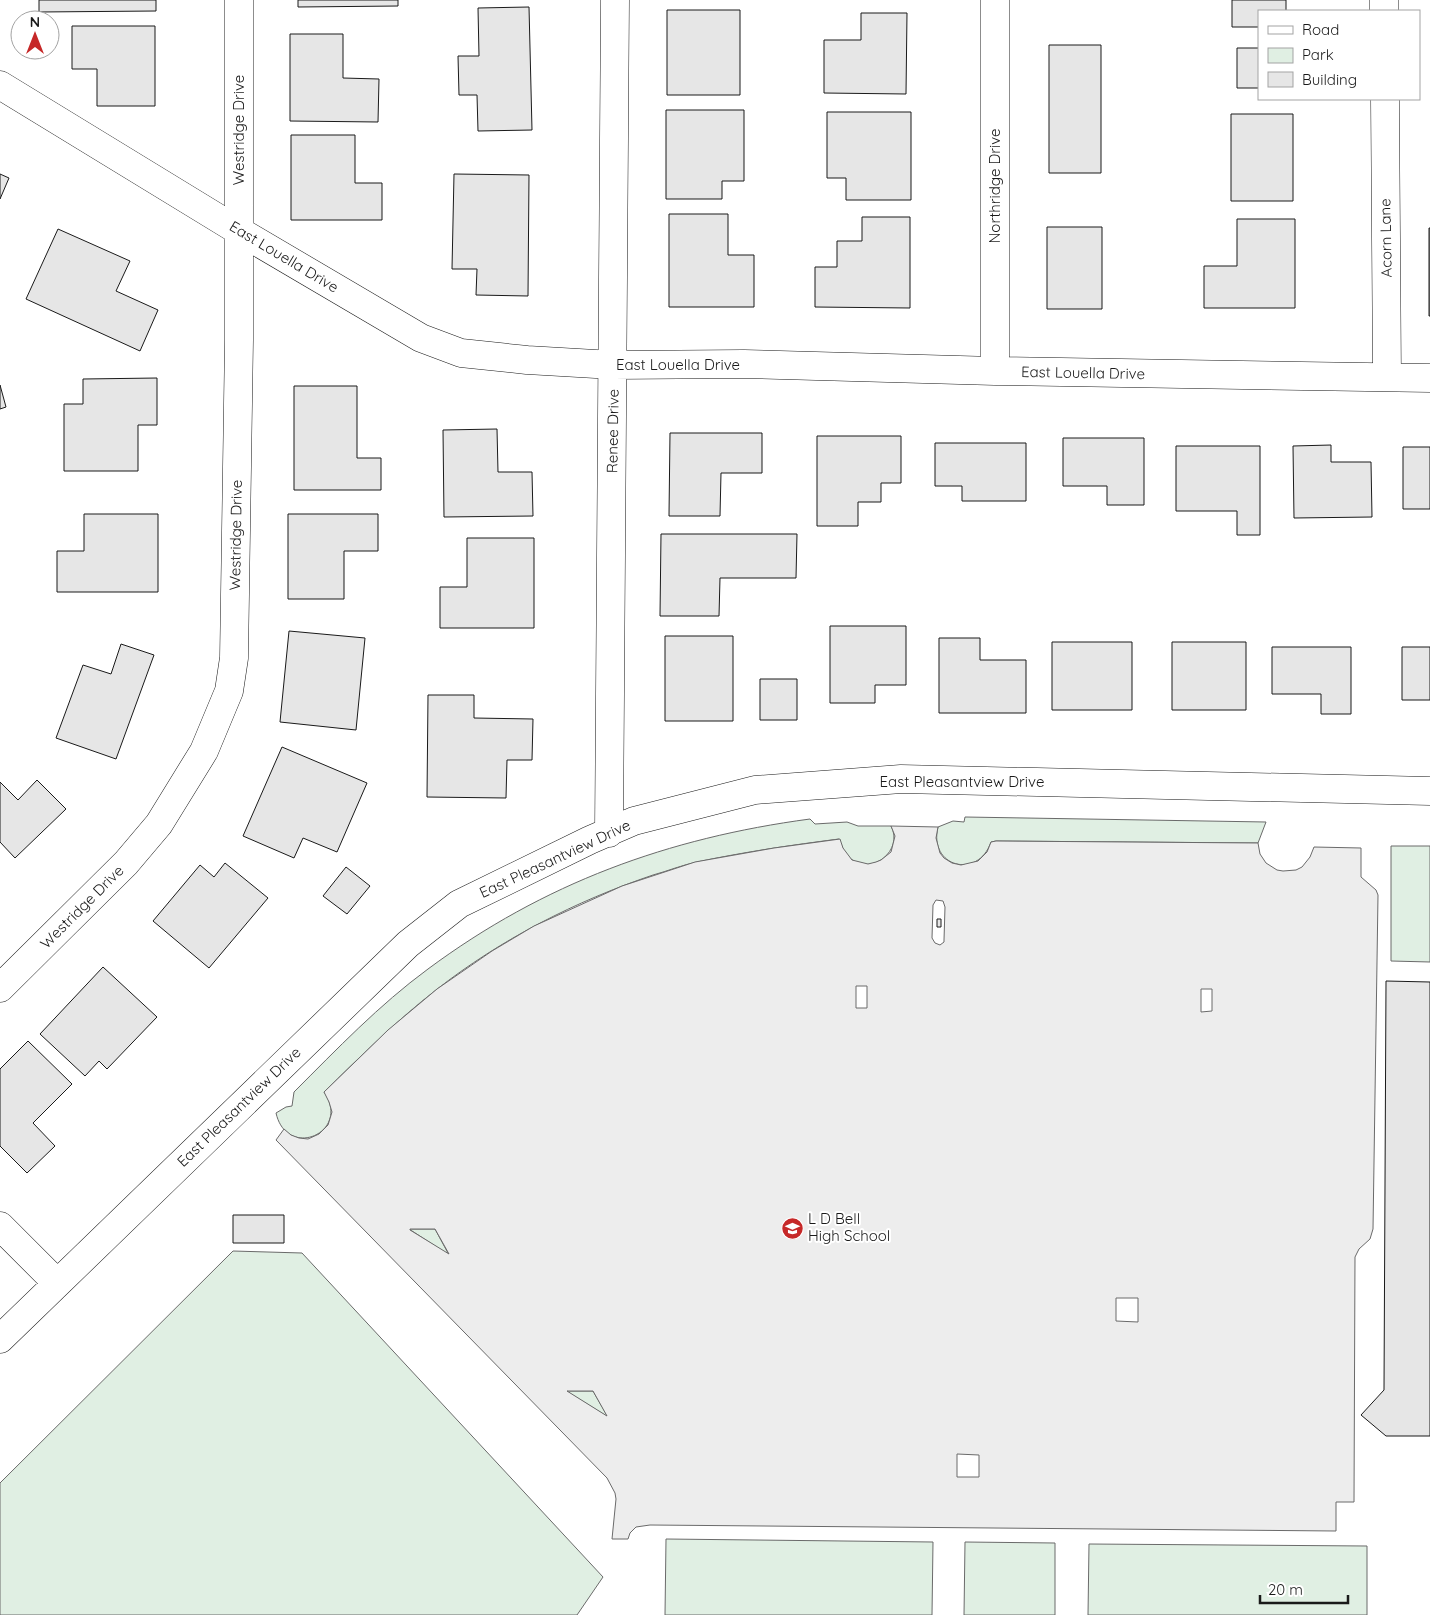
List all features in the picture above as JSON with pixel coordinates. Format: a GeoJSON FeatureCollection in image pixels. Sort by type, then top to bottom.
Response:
{"type":"FeatureCollection","features":[{"type":"Feature","properties":{"kind":"street","name":"Westridge Drive"},"geometry":{"type":"LineString","coordinates":[[0,988],[126,863],[159,824],[204,750],[228,691],[234,658],[239,231],[239,0]]}},
{"type":"Feature","properties":{"kind":"street","name":"Renee Drive"},"geometry":{"type":"LineString","coordinates":[[609,833],[614,365],[615,0]]}},
{"type":"Feature","properties":{"kind":"street","name":"Northridge Drive"},"geometry":{"type":"LineString","coordinates":[[995,0],[995,371]]}},
{"type":"Feature","properties":{"kind":"street","name":"East Louella Drive"},"geometry":{"type":"LineString","coordinates":[[0,85],[239,231],[421,338],[460,353],[527,360],[614,365],[744,364],[995,371],[1430,378]]}},
{"type":"Feature","properties":{"kind":"street","name":"Acorn Lane"},"geometry":{"type":"LineString","coordinates":[[1385,100],[1387,377]]}},
{"type":"Feature","properties":{"kind":"street","name":"East Pleasantview Drive"},"geometry":{"type":"LineString","coordinates":[[0,1339],[408,944],[459,904],[634,821],[755,790],[901,779],[1430,791]]}},
{"type":"Feature","properties":{"kind":"street"},"geometry":{"type":"LineString","coordinates":[[0,1226],[57,1283]]}},
{"type":"Feature","properties":{"kind":"green space"},"geometry":{"type":"Polygon","coordinates":[[[965,817],[1266,822],[1258,843],[996,841],[991,842],[985,854],[976,861],[956,864],[940,852],[937,841],[938,827],[953,821],[964,822],[965,817]]]}},
{"type":"Feature","properties":{"kind":"green space"},"geometry":{"type":"Polygon","coordinates":[[[810,819],[815,824],[847,822],[858,826],[891,826],[894,835],[893,844],[884,858],[868,864],[859,863],[851,859],[839,839],[715,858],[686,865],[624,885],[568,909],[513,938],[461,971],[392,1027],[324,1092],[330,1106],[330,1119],[324,1129],[315,1135],[303,1138],[292,1136],[282,1128],[276,1113],[292,1106],[294,1092],[375,1012],[428,969],[472,939],[517,912],[562,889],[609,869],[657,852],[707,838],[758,827],[810,819]]]}},
{"type":"Feature","properties":{"kind":"green space"},"geometry":{"type":"Polygon","coordinates":[[[1391,846],[1430,846],[1430,962],[1391,961],[1391,846]]]}},
{"type":"Feature","properties":{"kind":"green space"},"geometry":{"type":"Polygon","coordinates":[[[409,1229],[435,1229],[449,1255],[409,1229]]]}},
{"type":"Feature","properties":{"kind":"green space"},"geometry":{"type":"Polygon","coordinates":[[[233,1251],[302,1253],[603,1577],[577,1615],[0,1615],[0,1483],[233,1251]]]}},
{"type":"Feature","properties":{"kind":"green space"},"geometry":{"type":"Polygon","coordinates":[[[566,1391],[593,1391],[608,1417],[566,1391]]]}},
{"type":"Feature","properties":{"kind":"green space"},"geometry":{"type":"Polygon","coordinates":[[[666,1539],[933,1542],[932,1615],[665,1615],[666,1539]]]}},
{"type":"Feature","properties":{"kind":"green space"},"geometry":{"type":"Polygon","coordinates":[[[965,1542],[1055,1543],[1055,1615],[964,1615],[965,1542]]]}},
{"type":"Feature","properties":{"kind":"green space"},"geometry":{"type":"Polygon","coordinates":[[[1089,1544],[1367,1546],[1367,1615],[1088,1615],[1089,1544]]]}},
{"type":"Feature","properties":{"kind":"shaded area","name":"L D Bell High School"},"geometry":{"type":"Polygon","coordinates":[[[891,826],[938,827],[936,838],[940,853],[952,863],[961,865],[978,861],[987,852],[991,842],[996,841],[1258,843],[1260,854],[1266,863],[1277,870],[1283,871],[1296,870],[1302,867],[1310,857],[1314,847],[1361,848],[1361,877],[1376,890],[1378,895],[1373,1229],[1370,1239],[1359,1249],[1355,1257],[1354,1502],[1336,1502],[1336,1531],[650,1525],[636,1527],[630,1533],[628,1539],[612,1539],[616,1499],[607,1478],[276,1140],[284,1129],[291,1135],[299,1138],[308,1139],[319,1134],[328,1125],[332,1112],[324,1092],[388,1030],[437,989],[492,951],[534,926],[622,886],[695,862],[840,839],[843,848],[852,860],[868,864],[881,860],[891,852],[895,836],[891,826]],[[936,900],[933,905],[932,938],[935,943],[940,945],[944,942],[945,907],[943,901],[936,900]],[[856,986],[856,1008],[867,1008],[867,986],[856,986]],[[1201,989],[1201,1012],[1212,1011],[1212,989],[1201,989]],[[410,1229],[410,1230],[449,1254],[435,1229],[410,1229]],[[1116,1298],[1116,1321],[1138,1322],[1138,1298],[1116,1298]],[[567,1391],[607,1416],[593,1391],[567,1391]],[[957,1454],[957,1477],[979,1477],[979,1455],[957,1454]]]}},
{"type":"Feature","properties":{"kind":"building"},"geometry":{"type":"Polygon","coordinates":[[[39,0],[156,0],[156,11],[60,12],[60,10],[39,10],[39,0]]]}},
{"type":"Feature","properties":{"kind":"building"},"geometry":{"type":"Polygon","coordinates":[[[298,0],[398,0],[398,6],[298,7],[298,0]]]}},
{"type":"Feature","properties":{"kind":"building"},"geometry":{"type":"Polygon","coordinates":[[[1232,0],[1286,0],[1286,10],[1258,10],[1258,27],[1232,27],[1232,0]]]}},
{"type":"Feature","properties":{"kind":"building"},"geometry":{"type":"Polygon","coordinates":[[[529,7],[532,130],[478,131],[477,95],[459,95],[458,56],[479,56],[478,8],[529,7]]]}},
{"type":"Feature","properties":{"kind":"building"},"geometry":{"type":"Polygon","coordinates":[[[667,10],[740,10],[740,95],[667,95],[667,10]]]}},
{"type":"Feature","properties":{"kind":"building"},"geometry":{"type":"Polygon","coordinates":[[[861,13],[907,13],[906,94],[824,93],[824,40],[861,40],[861,13]]]}},
{"type":"Feature","properties":{"kind":"building"},"geometry":{"type":"Polygon","coordinates":[[[72,26],[155,26],[155,106],[97,106],[97,69],[72,69],[72,26]]]}},
{"type":"Feature","properties":{"kind":"building"},"geometry":{"type":"Polygon","coordinates":[[[290,34],[343,34],[343,78],[379,79],[378,122],[290,121],[290,34]]]}},
{"type":"Feature","properties":{"kind":"building"},"geometry":{"type":"Polygon","coordinates":[[[1049,45],[1101,45],[1101,173],[1049,173],[1049,45]]]}},
{"type":"Feature","properties":{"kind":"building"},"geometry":{"type":"Polygon","coordinates":[[[1237,48],[1258,48],[1258,88],[1237,88],[1237,48]]]}},
{"type":"Feature","properties":{"kind":"building"},"geometry":{"type":"Polygon","coordinates":[[[666,110],[744,110],[744,181],[722,181],[722,199],[666,199],[666,110]]]}},
{"type":"Feature","properties":{"kind":"building"},"geometry":{"type":"Polygon","coordinates":[[[827,112],[911,112],[911,200],[846,200],[846,178],[827,178],[827,112]]]}},
{"type":"Feature","properties":{"kind":"building"},"geometry":{"type":"Polygon","coordinates":[[[1231,114],[1293,114],[1293,201],[1231,201],[1231,114]]]}},
{"type":"Feature","properties":{"kind":"building"},"geometry":{"type":"Polygon","coordinates":[[[291,135],[355,135],[355,183],[382,183],[382,220],[291,220],[291,135]]]}},
{"type":"Feature","properties":{"kind":"building"},"geometry":{"type":"Polygon","coordinates":[[[0,174],[9,178],[0,199],[0,174]]]}},
{"type":"Feature","properties":{"kind":"building"},"geometry":{"type":"Polygon","coordinates":[[[454,174],[529,175],[528,296],[476,295],[477,269],[452,269],[454,174]]]}},
{"type":"Feature","properties":{"kind":"building"},"geometry":{"type":"Polygon","coordinates":[[[669,214],[728,214],[728,255],[754,255],[754,307],[669,307],[669,214]]]}},
{"type":"Feature","properties":{"kind":"building"},"geometry":{"type":"Polygon","coordinates":[[[862,217],[910,217],[910,308],[815,307],[815,267],[837,267],[837,241],[862,241],[862,217]]]}},
{"type":"Feature","properties":{"kind":"building"},"geometry":{"type":"Polygon","coordinates":[[[1237,219],[1295,219],[1295,308],[1204,308],[1204,266],[1237,266],[1237,219]]]}},
{"type":"Feature","properties":{"kind":"building"},"geometry":{"type":"Polygon","coordinates":[[[1047,227],[1102,227],[1102,309],[1047,309],[1047,227]]]}},
{"type":"Feature","properties":{"kind":"building"},"geometry":{"type":"Polygon","coordinates":[[[1430,228],[1430,316],[1429,316],[1430,228]]]}},
{"type":"Feature","properties":{"kind":"building"},"geometry":{"type":"Polygon","coordinates":[[[58,229],[130,261],[116,291],[158,310],[140,351],[26,299],[58,229]]]}},
{"type":"Feature","properties":{"kind":"building"},"geometry":{"type":"Polygon","coordinates":[[[157,378],[157,425],[138,425],[138,471],[64,471],[64,404],[83,404],[83,379],[157,378]]]}},
{"type":"Feature","properties":{"kind":"building"},"geometry":{"type":"Polygon","coordinates":[[[0,385],[6,407],[0,409],[0,385]]]}},
{"type":"Feature","properties":{"kind":"building"},"geometry":{"type":"Polygon","coordinates":[[[294,386],[357,386],[357,458],[381,458],[381,490],[294,490],[294,386]]]}},
{"type":"Feature","properties":{"kind":"building"},"geometry":{"type":"Polygon","coordinates":[[[497,429],[498,472],[532,472],[533,516],[444,517],[443,430],[497,429]]]}},
{"type":"Feature","properties":{"kind":"building"},"geometry":{"type":"Polygon","coordinates":[[[670,433],[762,433],[762,473],[721,473],[720,516],[669,516],[670,433]]]}},
{"type":"Feature","properties":{"kind":"building"},"geometry":{"type":"Polygon","coordinates":[[[817,436],[901,436],[901,483],[881,483],[881,502],[858,502],[858,526],[817,526],[817,436]]]}},
{"type":"Feature","properties":{"kind":"building"},"geometry":{"type":"Polygon","coordinates":[[[1063,438],[1144,438],[1144,505],[1107,505],[1107,486],[1063,486],[1063,438]]]}},
{"type":"Feature","properties":{"kind":"building"},"geometry":{"type":"Polygon","coordinates":[[[935,443],[1026,443],[1026,501],[962,501],[962,486],[935,486],[935,443]]]}},
{"type":"Feature","properties":{"kind":"building"},"geometry":{"type":"Polygon","coordinates":[[[1331,445],[1331,462],[1371,462],[1372,517],[1294,518],[1293,446],[1331,445]]]}},
{"type":"Feature","properties":{"kind":"building"},"geometry":{"type":"Polygon","coordinates":[[[1176,446],[1260,446],[1260,535],[1237,535],[1237,511],[1176,511],[1176,446]]]}},
{"type":"Feature","properties":{"kind":"building"},"geometry":{"type":"Polygon","coordinates":[[[1403,447],[1430,447],[1430,509],[1403,509],[1403,447]]]}},
{"type":"Feature","properties":{"kind":"building"},"geometry":{"type":"Polygon","coordinates":[[[84,514],[158,514],[158,592],[57,592],[57,551],[84,551],[84,514]]]}},
{"type":"Feature","properties":{"kind":"building"},"geometry":{"type":"Polygon","coordinates":[[[288,514],[378,514],[378,551],[344,551],[344,599],[288,599],[288,514]]]}},
{"type":"Feature","properties":{"kind":"building"},"geometry":{"type":"Polygon","coordinates":[[[661,534],[797,534],[796,578],[720,578],[719,616],[660,616],[661,534]]]}},
{"type":"Feature","properties":{"kind":"building"},"geometry":{"type":"Polygon","coordinates":[[[467,538],[534,538],[534,628],[440,628],[440,587],[467,587],[467,538]]]}},
{"type":"Feature","properties":{"kind":"building"},"geometry":{"type":"Polygon","coordinates":[[[830,626],[906,626],[906,685],[875,685],[875,703],[830,703],[830,626]]]}},
{"type":"Feature","properties":{"kind":"building"},"geometry":{"type":"Polygon","coordinates":[[[289,631],[365,638],[356,730],[280,722],[289,631]]]}},
{"type":"Feature","properties":{"kind":"building"},"geometry":{"type":"Polygon","coordinates":[[[665,636],[733,636],[733,721],[665,721],[665,636]]]}},
{"type":"Feature","properties":{"kind":"building"},"geometry":{"type":"Polygon","coordinates":[[[939,638],[980,638],[980,660],[1026,660],[1026,713],[939,713],[939,638]]]}},
{"type":"Feature","properties":{"kind":"building"},"geometry":{"type":"Polygon","coordinates":[[[1052,642],[1132,642],[1132,710],[1052,710],[1052,642]]]}},
{"type":"Feature","properties":{"kind":"building"},"geometry":{"type":"Polygon","coordinates":[[[1172,642],[1246,642],[1246,710],[1172,710],[1172,642]]]}},
{"type":"Feature","properties":{"kind":"building"},"geometry":{"type":"Polygon","coordinates":[[[121,644],[154,655],[116,759],[56,738],[83,665],[111,674],[121,644]]]}},
{"type":"Feature","properties":{"kind":"building"},"geometry":{"type":"Polygon","coordinates":[[[1272,647],[1351,647],[1351,714],[1321,714],[1321,694],[1272,694],[1272,647]]]}},
{"type":"Feature","properties":{"kind":"building"},"geometry":{"type":"Polygon","coordinates":[[[1402,647],[1430,647],[1430,700],[1402,700],[1402,647]]]}},
{"type":"Feature","properties":{"kind":"building"},"geometry":{"type":"Polygon","coordinates":[[[760,679],[797,679],[797,720],[760,720],[760,679]]]}},
{"type":"Feature","properties":{"kind":"building"},"geometry":{"type":"Polygon","coordinates":[[[428,695],[474,695],[474,718],[533,719],[532,760],[507,760],[506,798],[427,797],[428,695]]]}},
{"type":"Feature","properties":{"kind":"building"},"geometry":{"type":"Polygon","coordinates":[[[282,747],[367,783],[337,852],[303,838],[294,858],[243,836],[282,747]]]}},
{"type":"Feature","properties":{"kind":"building"},"geometry":{"type":"Polygon","coordinates":[[[37,780],[66,809],[15,858],[0,842],[0,782],[18,800],[37,780]]]}},
{"type":"Feature","properties":{"kind":"building"},"geometry":{"type":"Polygon","coordinates":[[[225,863],[268,898],[209,968],[153,921],[200,865],[214,877],[225,863]]]}},
{"type":"Feature","properties":{"kind":"building"},"geometry":{"type":"Polygon","coordinates":[[[346,867],[370,886],[347,914],[323,896],[346,867]]]}},
{"type":"Feature","properties":{"kind":"building"},"geometry":{"type":"Polygon","coordinates":[[[937,919],[941,919],[941,927],[937,927],[937,919]]]}},
{"type":"Feature","properties":{"kind":"building"},"geometry":{"type":"Polygon","coordinates":[[[103,967],[157,1017],[107,1069],[99,1061],[85,1076],[40,1034],[103,967]]]}},
{"type":"Feature","properties":{"kind":"building"},"geometry":{"type":"Polygon","coordinates":[[[1386,981],[1430,982],[1430,1436],[1386,1436],[1361,1415],[1384,1390],[1386,981]]]}},
{"type":"Feature","properties":{"kind":"building"},"geometry":{"type":"Polygon","coordinates":[[[28,1041],[72,1084],[33,1123],[55,1146],[27,1173],[0,1146],[0,1069],[28,1041]]]}},
{"type":"Feature","properties":{"kind":"building"},"geometry":{"type":"Polygon","coordinates":[[[233,1215],[284,1215],[284,1243],[233,1243],[233,1215]]]}},
{"type":"Feature","properties":{"kind":"place","name":"L D Bell High School"},"geometry":{"type":"Point","coordinates":[792,1228]}}]}
